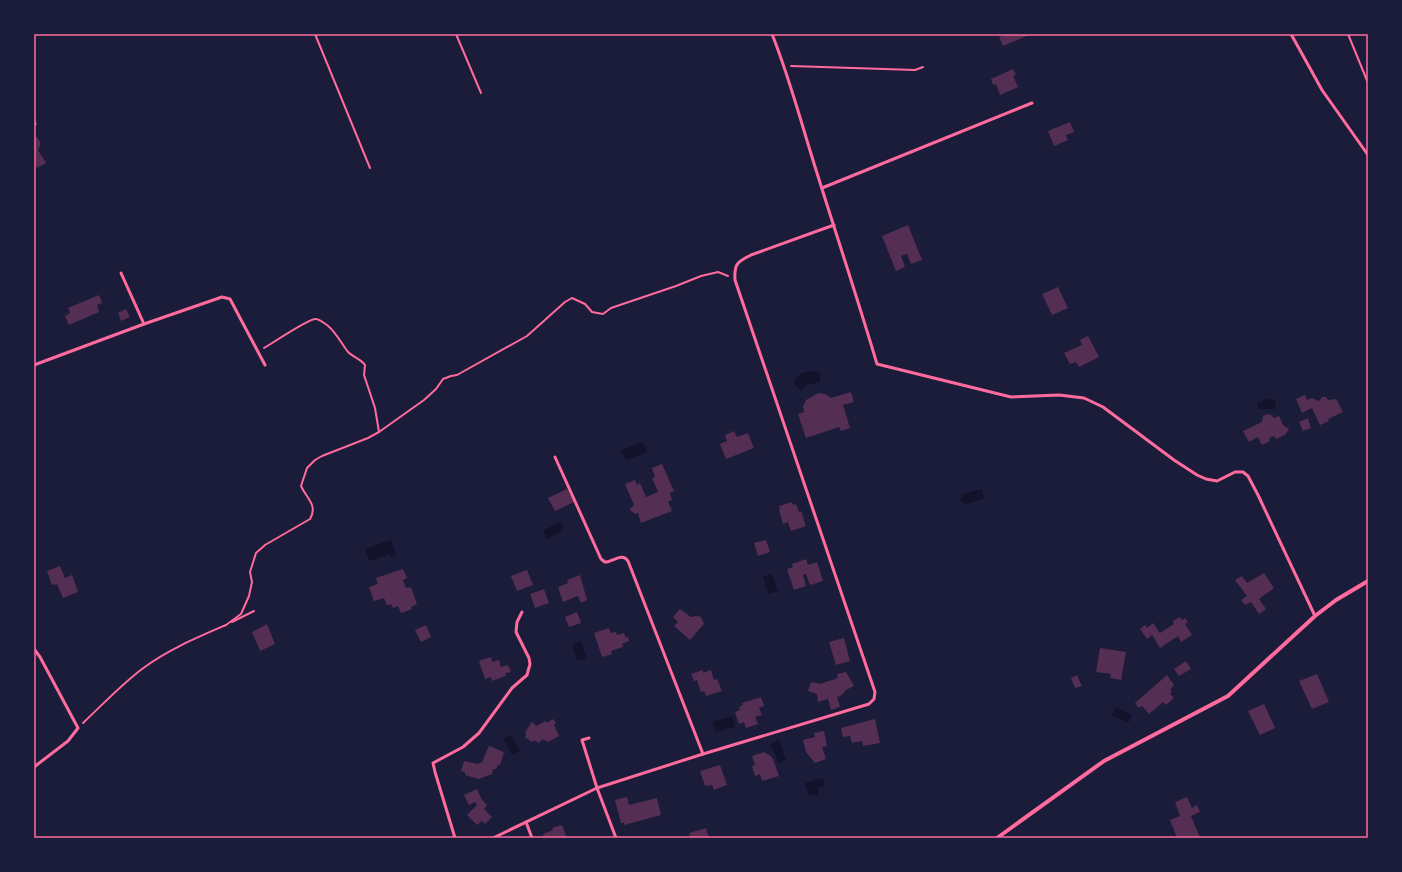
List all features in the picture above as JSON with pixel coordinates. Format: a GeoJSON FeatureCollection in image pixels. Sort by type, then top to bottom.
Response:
{"type":"FeatureCollection","features":[{"type":"Feature","properties":{"kind":"street"},"geometry":{"type":"LineString","coordinates":[[997,838],[1104,761],[1228,696],[1315,616],[1336,600],[1368,581]]}},
{"type":"Feature","properties":{"kind":"lane"},"geometry":{"type":"LineString","coordinates":[[772,34],[784,65],[877,364],[1010,397],[1059,395],[1084,398],[1103,407],[1197,475],[1206,479],[1217,481],[1235,472],[1242,472],[1248,476],[1258,495],[1315,616]]}},
{"type":"Feature","properties":{"kind":"lane"},"geometry":{"type":"LineString","coordinates":[[1291,34],[1322,90],[1368,155]]}},
{"type":"Feature","properties":{"kind":"lane"},"geometry":{"type":"LineString","coordinates":[[822,188],[1032,103]]}},
{"type":"Feature","properties":{"kind":"lane"},"geometry":{"type":"LineString","coordinates":[[493,838],[598,788],[703,754],[869,704],[874,699],[875,692],[735,280],[735,267],[739,261],[750,255],[834,225]]}},
{"type":"Feature","properties":{"kind":"lane"},"geometry":{"type":"LineString","coordinates":[[121,273],[144,324]]}},
{"type":"Feature","properties":{"kind":"lane"},"geometry":{"type":"LineString","coordinates":[[34,365],[222,296],[230,299],[265,365]]}},
{"type":"Feature","properties":{"kind":"lane"},"geometry":{"type":"LineString","coordinates":[[555,457],[601,559],[608,562],[623,556],[628,561],[703,754]]}},
{"type":"Feature","properties":{"kind":"lane"},"geometry":{"type":"LineString","coordinates":[[455,838],[433,763],[463,747],[479,733],[508,694],[527,675],[530,664],[516,632],[517,622],[522,612]]}},
{"type":"Feature","properties":{"kind":"lane"},"geometry":{"type":"LineString","coordinates":[[34,649],[40,657],[78,728],[68,741],[34,767]]}},
{"type":"Feature","properties":{"kind":"lane"},"geometry":{"type":"LineString","coordinates":[[589,738],[582,740],[616,838]]}},
{"type":"Feature","properties":{"kind":"lane"},"geometry":{"type":"LineString","coordinates":[[526,822],[532,838]]}},
{"type":"Feature","properties":{"kind":"path"},"geometry":{"type":"LineString","coordinates":[[315,34],[370,168]]}},
{"type":"Feature","properties":{"kind":"path"},"geometry":{"type":"LineString","coordinates":[[456,34],[481,93]]}},
{"type":"Feature","properties":{"kind":"path"},"geometry":{"type":"LineString","coordinates":[[1348,34],[1368,83]]}},
{"type":"Feature","properties":{"kind":"path"},"geometry":{"type":"LineString","coordinates":[[784,65],[915,70],[923,67]]}},
{"type":"Feature","properties":{"kind":"path"},"geometry":{"type":"LineString","coordinates":[[226,625],[240,614],[249,596],[252,582],[250,572],[256,553],[310,519],[313,513],[313,505],[304,494],[301,486],[307,468],[315,460],[379,432],[424,400],[436,389],[443,379],[451,376],[457,376],[527,336],[565,302],[572,298],[585,304],[592,312],[603,314],[611,308],[701,276],[718,272],[735,280]]}},
{"type":"Feature","properties":{"kind":"path"},"geometry":{"type":"LineString","coordinates":[[258,351],[298,328],[303,323],[318,319],[328,325],[349,352],[365,365],[364,375],[375,408],[379,432]]}},
{"type":"Feature","properties":{"kind":"path"},"geometry":{"type":"LineString","coordinates":[[78,728],[142,669],[157,659],[184,644],[254,611]]}},
{"type":"Feature","properties":{"kind":"shaded area"},"geometry":{"type":"Polygon","coordinates":[[[812,371],[820,374],[820,381],[817,383],[808,384],[801,391],[795,385],[795,379],[802,373],[812,371]]]}},
{"type":"Feature","properties":{"kind":"shaded area"},"geometry":{"type":"Polygon","coordinates":[[[1269,398],[1275,401],[1275,409],[1258,409],[1257,403],[1269,398]]]}},
{"type":"Feature","properties":{"kind":"shaded area"},"geometry":{"type":"Polygon","coordinates":[[[643,442],[647,452],[626,460],[621,450],[643,442]]]}},
{"type":"Feature","properties":{"kind":"shaded area"},"geometry":{"type":"Polygon","coordinates":[[[982,489],[984,499],[964,504],[961,501],[960,499],[962,494],[982,489]]]}},
{"type":"Feature","properties":{"kind":"shaded area"},"geometry":{"type":"Polygon","coordinates":[[[559,522],[563,525],[563,530],[547,539],[543,531],[559,522]]]}},
{"type":"Feature","properties":{"kind":"shaded area"},"geometry":{"type":"Polygon","coordinates":[[[391,540],[396,556],[391,557],[390,554],[369,561],[365,549],[391,540]]]}},
{"type":"Feature","properties":{"kind":"shaded area"},"geometry":{"type":"Polygon","coordinates":[[[772,574],[778,591],[769,594],[763,577],[772,574]]]}},
{"type":"Feature","properties":{"kind":"shaded area"},"geometry":{"type":"Polygon","coordinates":[[[581,641],[587,658],[577,661],[572,644],[581,641]]]}},
{"type":"Feature","properties":{"kind":"shaded area"},"geometry":{"type":"Polygon","coordinates":[[[1116,707],[1132,715],[1128,723],[1112,715],[1116,707]]]}},
{"type":"Feature","properties":{"kind":"shaded area"},"geometry":{"type":"Polygon","coordinates":[[[732,716],[735,727],[716,732],[713,722],[732,716]]]}},
{"type":"Feature","properties":{"kind":"shaded area"},"geometry":{"type":"Polygon","coordinates":[[[511,735],[520,751],[512,755],[503,739],[511,735]]]}},
{"type":"Feature","properties":{"kind":"shaded area"},"geometry":{"type":"Polygon","coordinates":[[[779,740],[786,760],[779,763],[770,744],[779,740]]]}},
{"type":"Feature","properties":{"kind":"shaded area"},"geometry":{"type":"Polygon","coordinates":[[[823,778],[825,786],[817,788],[819,796],[808,794],[805,783],[823,778]]]}},
{"type":"Feature","properties":{"kind":"building"},"geometry":{"type":"Polygon","coordinates":[[[1008,34],[1032,34],[1003,46],[999,37],[1008,34]]]}},
{"type":"Feature","properties":{"kind":"building"},"geometry":{"type":"Polygon","coordinates":[[[1013,69],[1016,75],[1013,76],[1018,87],[1000,95],[996,84],[993,85],[991,79],[1013,69]]]}},
{"type":"Feature","properties":{"kind":"building"},"geometry":{"type":"Polygon","coordinates":[[[1070,122],[1074,132],[1066,135],[1068,140],[1054,146],[1048,131],[1070,122]]]}},
{"type":"Feature","properties":{"kind":"building"},"geometry":{"type":"Polygon","coordinates":[[[34,136],[38,138],[40,142],[38,150],[46,163],[37,168],[34,162],[34,136]]]}},
{"type":"Feature","properties":{"kind":"building"},"geometry":{"type":"Polygon","coordinates":[[[908,225],[922,260],[911,264],[907,254],[901,256],[905,267],[896,271],[882,236],[908,225]]]}},
{"type":"Feature","properties":{"kind":"building"},"geometry":{"type":"Polygon","coordinates":[[[1058,287],[1068,308],[1052,315],[1042,294],[1058,287]]]}},
{"type":"Feature","properties":{"kind":"building"},"geometry":{"type":"Polygon","coordinates":[[[99,295],[102,303],[97,305],[99,312],[69,325],[65,316],[70,313],[68,308],[99,295]]]}},
{"type":"Feature","properties":{"kind":"building"},"geometry":{"type":"Polygon","coordinates":[[[126,309],[130,317],[121,321],[118,313],[126,309]]]}},
{"type":"Feature","properties":{"kind":"building"},"geometry":{"type":"Polygon","coordinates":[[[1088,336],[1099,357],[1079,367],[1076,362],[1070,364],[1064,353],[1082,345],[1080,340],[1088,336]]]}},
{"type":"Feature","properties":{"kind":"building"},"geometry":{"type":"Polygon","coordinates":[[[851,392],[854,402],[843,405],[850,428],[841,431],[839,427],[806,438],[798,414],[804,412],[803,406],[806,400],[819,393],[825,394],[831,398],[851,392]]]}},
{"type":"Feature","properties":{"kind":"building"},"geometry":{"type":"Polygon","coordinates":[[[1305,395],[1307,400],[1312,398],[1319,401],[1322,397],[1326,397],[1328,400],[1336,399],[1343,412],[1328,419],[1329,421],[1320,425],[1312,408],[1302,413],[1296,399],[1305,395]]]}},
{"type":"Feature","properties":{"kind":"building"},"geometry":{"type":"Polygon","coordinates":[[[1267,414],[1274,418],[1279,416],[1283,425],[1289,429],[1285,435],[1276,439],[1274,436],[1269,438],[1270,441],[1262,445],[1258,437],[1249,442],[1243,431],[1262,422],[1263,416],[1267,414]]]}},
{"type":"Feature","properties":{"kind":"building"},"geometry":{"type":"Polygon","coordinates":[[[1308,418],[1311,428],[1303,431],[1299,422],[1308,418]]]}},
{"type":"Feature","properties":{"kind":"building"},"geometry":{"type":"Polygon","coordinates":[[[734,431],[737,437],[748,433],[754,448],[726,459],[720,444],[727,441],[725,435],[734,431]]]}},
{"type":"Feature","properties":{"kind":"building"},"geometry":{"type":"Polygon","coordinates":[[[662,464],[674,491],[670,493],[672,500],[668,502],[672,511],[641,523],[638,513],[635,514],[630,509],[634,505],[625,484],[635,480],[637,485],[640,483],[646,497],[658,492],[652,478],[655,477],[652,468],[662,464]]]}},
{"type":"Feature","properties":{"kind":"building"},"geometry":{"type":"Polygon","coordinates":[[[567,489],[574,502],[555,511],[548,498],[567,489]]]}},
{"type":"Feature","properties":{"kind":"building"},"geometry":{"type":"Polygon","coordinates":[[[792,502],[793,505],[796,504],[799,512],[801,511],[806,526],[791,531],[788,522],[783,524],[779,506],[792,502]]]}},
{"type":"Feature","properties":{"kind":"building"},"geometry":{"type":"Polygon","coordinates":[[[766,540],[770,552],[758,556],[754,543],[766,540]]]}},
{"type":"Feature","properties":{"kind":"building"},"geometry":{"type":"Polygon","coordinates":[[[806,559],[808,565],[817,562],[823,581],[810,585],[806,574],[803,575],[806,586],[794,590],[787,569],[793,567],[792,564],[806,559]]]}},
{"type":"Feature","properties":{"kind":"building"},"geometry":{"type":"Polygon","coordinates":[[[60,566],[65,578],[72,575],[78,592],[63,598],[57,584],[52,585],[47,571],[60,566]]]}},
{"type":"Feature","properties":{"kind":"building"},"geometry":{"type":"Polygon","coordinates":[[[403,569],[407,578],[403,580],[406,588],[411,587],[417,604],[411,607],[412,609],[401,613],[398,606],[393,608],[391,604],[387,605],[384,598],[374,601],[369,587],[378,584],[376,578],[403,569]]]}},
{"type":"Feature","properties":{"kind":"building"},"geometry":{"type":"Polygon","coordinates":[[[527,570],[533,585],[517,591],[511,576],[527,570]]]}},
{"type":"Feature","properties":{"kind":"building"},"geometry":{"type":"Polygon","coordinates":[[[1264,573],[1274,588],[1259,599],[1266,609],[1259,614],[1251,602],[1245,605],[1241,600],[1247,596],[1235,580],[1242,576],[1247,583],[1264,573]]]}},
{"type":"Feature","properties":{"kind":"building"},"geometry":{"type":"Polygon","coordinates":[[[580,575],[587,600],[581,603],[578,596],[563,602],[558,587],[568,583],[567,580],[580,575]]]}},
{"type":"Feature","properties":{"kind":"building"},"geometry":{"type":"Polygon","coordinates":[[[544,589],[549,603],[535,608],[530,594],[544,589]]]}},
{"type":"Feature","properties":{"kind":"building"},"geometry":{"type":"Polygon","coordinates":[[[680,609],[691,617],[701,617],[704,624],[690,640],[674,626],[678,622],[673,617],[680,609]]]}},
{"type":"Feature","properties":{"kind":"building"},"geometry":{"type":"Polygon","coordinates":[[[577,612],[581,623],[569,627],[565,617],[577,612]]]}},
{"type":"Feature","properties":{"kind":"building"},"geometry":{"type":"Polygon","coordinates":[[[1180,617],[1182,620],[1185,618],[1188,622],[1185,624],[1192,635],[1181,642],[1178,636],[1160,648],[1152,635],[1147,639],[1140,629],[1145,625],[1147,628],[1153,623],[1160,633],[1174,624],[1173,621],[1180,617]]]}},
{"type":"Feature","properties":{"kind":"building"},"geometry":{"type":"Polygon","coordinates":[[[267,624],[275,644],[260,651],[252,632],[267,624]]]}},
{"type":"Feature","properties":{"kind":"building"},"geometry":{"type":"Polygon","coordinates":[[[426,625],[431,637],[421,642],[415,630],[426,625]]]}},
{"type":"Feature","properties":{"kind":"building"},"geometry":{"type":"Polygon","coordinates":[[[609,628],[611,633],[616,632],[617,635],[624,633],[626,638],[628,637],[629,641],[622,644],[623,647],[611,651],[612,654],[602,657],[594,633],[609,628]]]}},
{"type":"Feature","properties":{"kind":"building"},"geometry":{"type":"Polygon","coordinates":[[[844,638],[850,661],[836,665],[829,642],[844,638]]]}},
{"type":"Feature","properties":{"kind":"building"},"geometry":{"type":"Polygon","coordinates":[[[1100,648],[1126,652],[1121,680],[1110,678],[1111,674],[1096,672],[1100,648]]]}},
{"type":"Feature","properties":{"kind":"building"},"geometry":{"type":"Polygon","coordinates":[[[491,657],[492,662],[499,660],[501,667],[508,665],[511,672],[505,673],[506,676],[492,681],[491,677],[485,679],[479,661],[491,657]]]}},
{"type":"Feature","properties":{"kind":"building"},"geometry":{"type":"Polygon","coordinates":[[[1186,661],[1191,669],[1179,676],[1174,669],[1186,661]]]}},
{"type":"Feature","properties":{"kind":"building"},"geometry":{"type":"Polygon","coordinates":[[[703,670],[703,673],[711,670],[714,680],[717,679],[722,691],[706,696],[704,691],[701,692],[697,680],[694,681],[691,674],[703,670]]]}},
{"type":"Feature","properties":{"kind":"building"},"geometry":{"type":"Polygon","coordinates":[[[846,672],[854,686],[846,690],[840,697],[837,696],[840,707],[831,710],[828,699],[818,702],[817,694],[808,691],[811,682],[820,684],[838,678],[837,674],[846,672]]]}},
{"type":"Feature","properties":{"kind":"building"},"geometry":{"type":"Polygon","coordinates":[[[1317,674],[1329,702],[1312,709],[1299,681],[1317,674]]]}},
{"type":"Feature","properties":{"kind":"building"},"geometry":{"type":"Polygon","coordinates":[[[1077,675],[1082,686],[1075,688],[1071,678],[1077,675]]]}},
{"type":"Feature","properties":{"kind":"building"},"geometry":{"type":"Polygon","coordinates":[[[1167,675],[1174,685],[1170,690],[1172,691],[1170,693],[1174,698],[1166,705],[1163,702],[1149,714],[1142,706],[1139,708],[1135,703],[1167,675]]]}},
{"type":"Feature","properties":{"kind":"building"},"geometry":{"type":"Polygon","coordinates":[[[761,697],[764,706],[759,708],[762,715],[755,717],[758,724],[746,728],[744,722],[739,724],[735,712],[740,710],[739,707],[743,705],[742,703],[761,697]]]}},
{"type":"Feature","properties":{"kind":"building"},"geometry":{"type":"Polygon","coordinates":[[[1264,704],[1275,728],[1260,735],[1248,711],[1264,704]]]}},
{"type":"Feature","properties":{"kind":"building"},"geometry":{"type":"Polygon","coordinates":[[[553,719],[556,723],[554,725],[559,736],[548,742],[542,739],[539,743],[534,740],[532,742],[525,737],[525,732],[532,722],[536,726],[546,721],[547,723],[553,719]]]}},
{"type":"Feature","properties":{"kind":"building"},"geometry":{"type":"Polygon","coordinates":[[[875,719],[880,743],[863,746],[862,741],[852,743],[850,736],[843,737],[841,728],[875,719]]]}},
{"type":"Feature","properties":{"kind":"building"},"geometry":{"type":"Polygon","coordinates":[[[824,731],[827,746],[822,747],[826,759],[815,763],[806,752],[803,740],[815,737],[814,733],[824,731]]]}},
{"type":"Feature","properties":{"kind":"building"},"geometry":{"type":"Polygon","coordinates":[[[489,746],[504,752],[500,765],[498,765],[496,769],[493,769],[492,774],[479,779],[465,775],[465,772],[461,771],[464,761],[478,764],[482,762],[489,746]]]}},
{"type":"Feature","properties":{"kind":"building"},"geometry":{"type":"Polygon","coordinates":[[[764,752],[773,759],[779,776],[762,781],[760,774],[755,776],[752,766],[755,765],[752,756],[764,752]]]}},
{"type":"Feature","properties":{"kind":"building"},"geometry":{"type":"Polygon","coordinates":[[[720,765],[727,785],[714,790],[712,785],[705,786],[700,771],[720,765]]]}},
{"type":"Feature","properties":{"kind":"building"},"geometry":{"type":"Polygon","coordinates":[[[477,789],[482,800],[487,805],[484,809],[492,817],[485,824],[482,821],[477,825],[467,815],[477,805],[475,802],[469,805],[464,795],[477,789]]]}},
{"type":"Feature","properties":{"kind":"building"},"geometry":{"type":"Polygon","coordinates":[[[627,797],[629,805],[657,798],[661,815],[624,825],[624,823],[621,823],[615,800],[627,797]]]}},
{"type":"Feature","properties":{"kind":"building"},"geometry":{"type":"Polygon","coordinates":[[[1187,797],[1192,808],[1197,805],[1200,812],[1191,816],[1200,838],[1177,838],[1170,820],[1180,816],[1175,802],[1187,797]]]}},
{"type":"Feature","properties":{"kind":"building"},"geometry":{"type":"Polygon","coordinates":[[[562,825],[567,838],[544,838],[543,834],[553,830],[552,828],[562,825]]]}},
{"type":"Feature","properties":{"kind":"building"},"geometry":{"type":"Polygon","coordinates":[[[706,828],[709,838],[684,838],[690,836],[689,833],[706,828]]]}}]}
